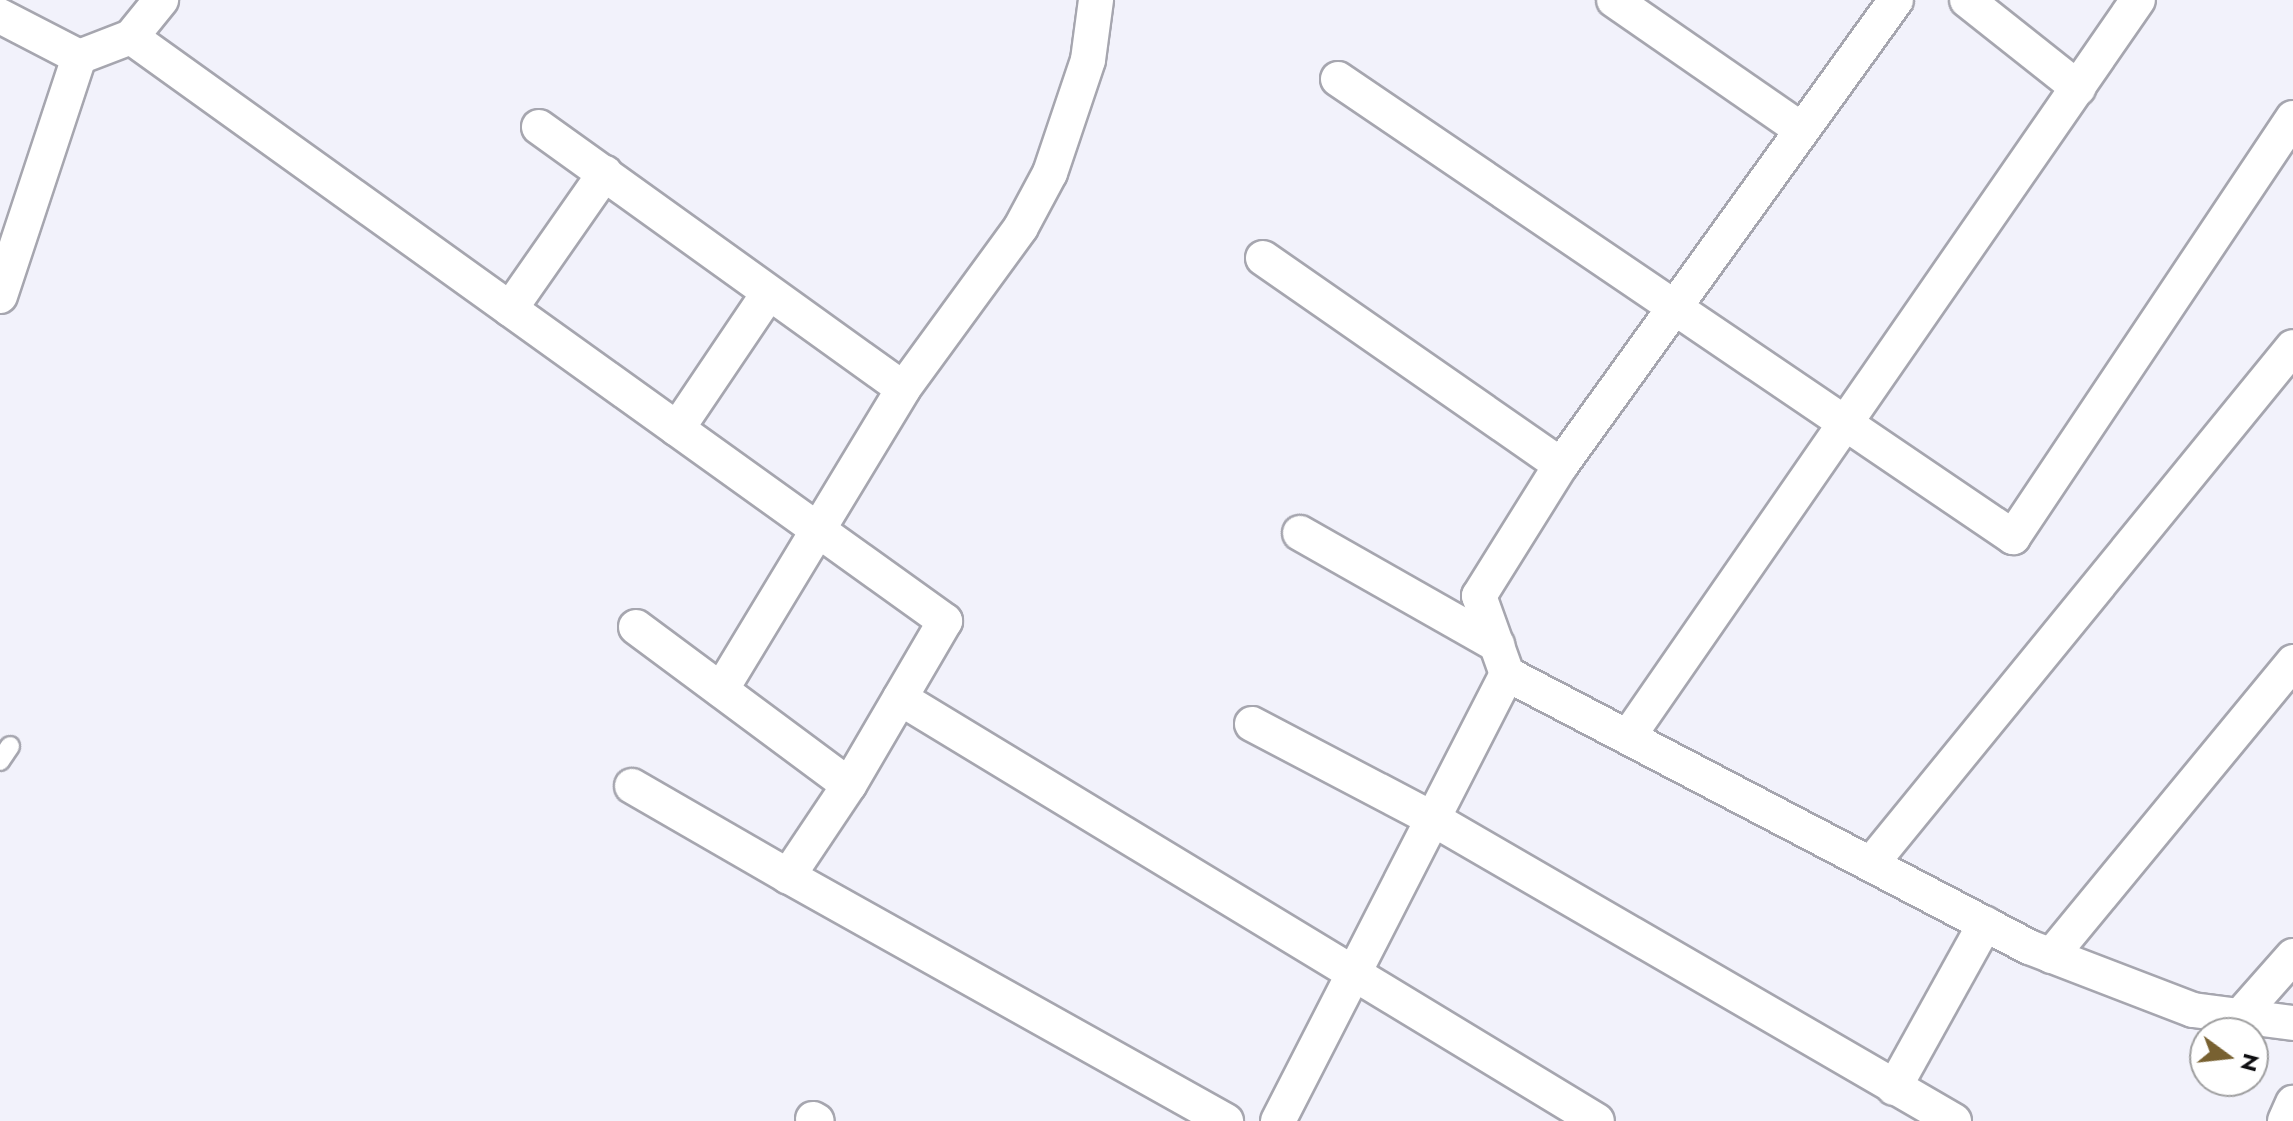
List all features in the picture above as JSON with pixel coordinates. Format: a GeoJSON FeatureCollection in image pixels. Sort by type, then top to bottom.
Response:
{"type":"FeatureCollection","features":[{"type":"Feature","properties":{"kind":"street"},"geometry":{"type":"LineString","coordinates":[[0,296],[11,225],[79,57],[131,37],[161,0]]}},
{"type":"Feature","properties":{"kind":"street"},"geometry":{"type":"LineString","coordinates":[[721,690],[903,389],[1021,227],[1050,173],[1088,60],[1096,0]]}},
{"type":"Feature","properties":{"kind":"street"},"geometry":{"type":"LineString","coordinates":[[1614,0],[1800,129]]}},
{"type":"Feature","properties":{"kind":"street"},"geometry":{"type":"LineString","coordinates":[[1278,1121],[1358,976],[1435,820],[1502,659],[1479,596],[1561,465],[1800,129],[1896,0]]}},
{"type":"Feature","properties":{"kind":"street"},"geometry":{"type":"LineString","coordinates":[[1967,0],[2078,88]]}},
{"type":"Feature","properties":{"kind":"street"},"geometry":{"type":"LineString","coordinates":[[1628,737],[2138,0]]}},
{"type":"Feature","properties":{"kind":"street"},"geometry":{"type":"LineString","coordinates":[[0,16],[79,57]]}},
{"type":"Feature","properties":{"kind":"street"},"geometry":{"type":"LineString","coordinates":[[131,37],[945,621],[849,785],[788,876]]}},
{"type":"Feature","properties":{"kind":"street"},"geometry":{"type":"LineString","coordinates":[[1338,79],[1676,305],[2013,537],[2289,134]]}},
{"type":"Feature","properties":{"kind":"street"},"geometry":{"type":"LineString","coordinates":[[539,127],[903,389]]}},
{"type":"Feature","properties":{"kind":"street"},"geometry":{"type":"LineString","coordinates":[[510,309],[605,173]]}},
{"type":"Feature","properties":{"kind":"street"},"geometry":{"type":"LineString","coordinates":[[1263,258],[1561,465]]}},
{"type":"Feature","properties":{"kind":"street"},"geometry":{"type":"LineString","coordinates":[[677,429],[768,294]]}},
{"type":"Feature","properties":{"kind":"street"},"geometry":{"type":"LineString","coordinates":[[1871,864],[2293,347]]}},
{"type":"Feature","properties":{"kind":"street"},"geometry":{"type":"LineString","coordinates":[[1300,533],[1628,737],[1985,924],[2051,956],[2193,1010],[2293,1023]]}},
{"type":"Feature","properties":{"kind":"street"},"geometry":{"type":"LineString","coordinates":[[636,627],[849,785]]}},
{"type":"Feature","properties":{"kind":"street"},"geometry":{"type":"LineString","coordinates":[[2051,956],[2293,662]]}},
{"type":"Feature","properties":{"kind":"street"},"geometry":{"type":"LineString","coordinates":[[900,698],[1597,1121]]}},
{"type":"Feature","properties":{"kind":"street"},"geometry":{"type":"LineString","coordinates":[[1252,724],[1435,820],[1954,1121]]}},
{"type":"Feature","properties":{"kind":"street"},"geometry":{"type":"LineString","coordinates":[[632,786],[1226,1121]]}},
{"type":"Feature","properties":{"kind":"street"},"geometry":{"type":"LineString","coordinates":[[1894,1088],[1985,924]]}},
{"type":"Feature","properties":{"kind":"street"},"geometry":{"type":"LineString","coordinates":[[2240,1016],[2293,956]]}},
{"type":"Feature","properties":{"kind":"street"},"geometry":{"type":"LineString","coordinates":[[2285,1121],[2293,1103]]}}]}
